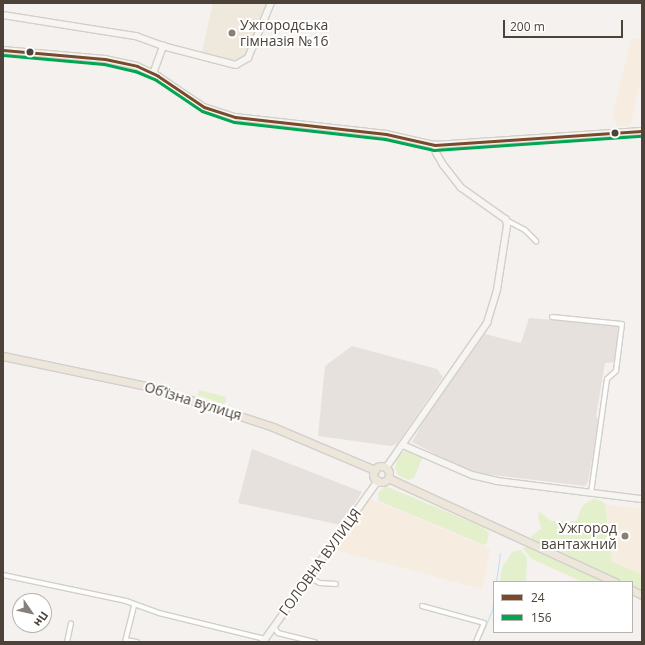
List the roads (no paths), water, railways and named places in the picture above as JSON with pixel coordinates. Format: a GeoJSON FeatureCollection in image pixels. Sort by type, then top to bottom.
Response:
{"type":"FeatureCollection","features":[{"type":"Feature","properties":{"kind":"highway","name":"Обʼїзна вулиця"},"geometry":{"type":"LineString","coordinates":[[3,356],[166,392],[273,427],[375,470]]}},
{"type":"Feature","properties":{"kind":"highway"},"geometry":{"type":"LineString","coordinates":[[379,467],[386,468],[388,478],[385,481],[378,481],[374,475],[375,470],[379,467]]}},
{"type":"Feature","properties":{"kind":"highway"},"geometry":{"type":"LineString","coordinates":[[388,478],[613,581]]}},
{"type":"Feature","properties":{"kind":"street"},"geometry":{"type":"LineString","coordinates":[[3,15],[136,36],[163,46],[230,65],[240,64],[251,53],[272,3]]}},
{"type":"Feature","properties":{"kind":"street"},"geometry":{"type":"LineString","coordinates":[[153,74],[163,46]]}},
{"type":"Feature","properties":{"kind":"street"},"geometry":{"type":"LineString","coordinates":[[3,50],[105,59],[137,66],[153,74],[204,106],[235,117],[386,134],[438,145],[642,131]]}},
{"type":"Feature","properties":{"kind":"street"},"geometry":{"type":"LineString","coordinates":[[438,145],[436,153],[443,165],[461,188],[506,220],[524,230],[536,241]]}},
{"type":"Feature","properties":{"kind":"street"},"geometry":{"type":"LineString","coordinates":[[386,468],[491,313],[506,220]]}},
{"type":"Feature","properties":{"kind":"street"},"geometry":{"type":"LineString","coordinates":[[552,316],[622,324],[616,371],[607,379],[591,493]]}},
{"type":"Feature","properties":{"kind":"street"},"geometry":{"type":"LineString","coordinates":[[403,444],[472,475],[497,481],[524,483],[642,499]]}},
{"type":"Feature","properties":{"kind":"street","name":"ГОЛОВНА ВУЛИЦЯ"},"geometry":{"type":"LineString","coordinates":[[264,640],[310,578],[378,481]]}},
{"type":"Feature","properties":{"kind":"street"},"geometry":{"type":"LineString","coordinates":[[3,575],[126,600],[134,605],[264,640]]}},
{"type":"Feature","properties":{"kind":"street"},"geometry":{"type":"LineString","coordinates":[[310,578],[320,583],[336,584]]}},
{"type":"Feature","properties":{"kind":"street"},"geometry":{"type":"LineString","coordinates":[[134,605],[126,641],[137,642]]}},
{"type":"Feature","properties":{"kind":"street"},"geometry":{"type":"LineString","coordinates":[[422,606],[484,623],[476,642]]}},
{"type":"Feature","properties":{"kind":"street"},"geometry":{"type":"LineString","coordinates":[[67,642],[71,623]]}},
{"type":"Feature","properties":{"kind":"street"},"geometry":{"type":"LineString","coordinates":[[274,627],[278,633],[314,642]]}},
{"type":"Feature","properties":{"kind":"waterway"},"geometry":{"type":"LineString","coordinates":[[496,581],[500,553]]}},
{"type":"Feature","properties":{"kind":"waterway"},"geometry":{"type":"LineString","coordinates":[[481,636],[492,610],[493,604]]}},
{"type":"Feature","properties":{"kind":"place","name":"Ужгородська гімназія №16"},"geometry":{"type":"Point","coordinates":[232,33]}},
{"type":"Feature","properties":{"kind":"place","name":"Ужгород вантажний"},"geometry":{"type":"Point","coordinates":[625,536]}}]}
